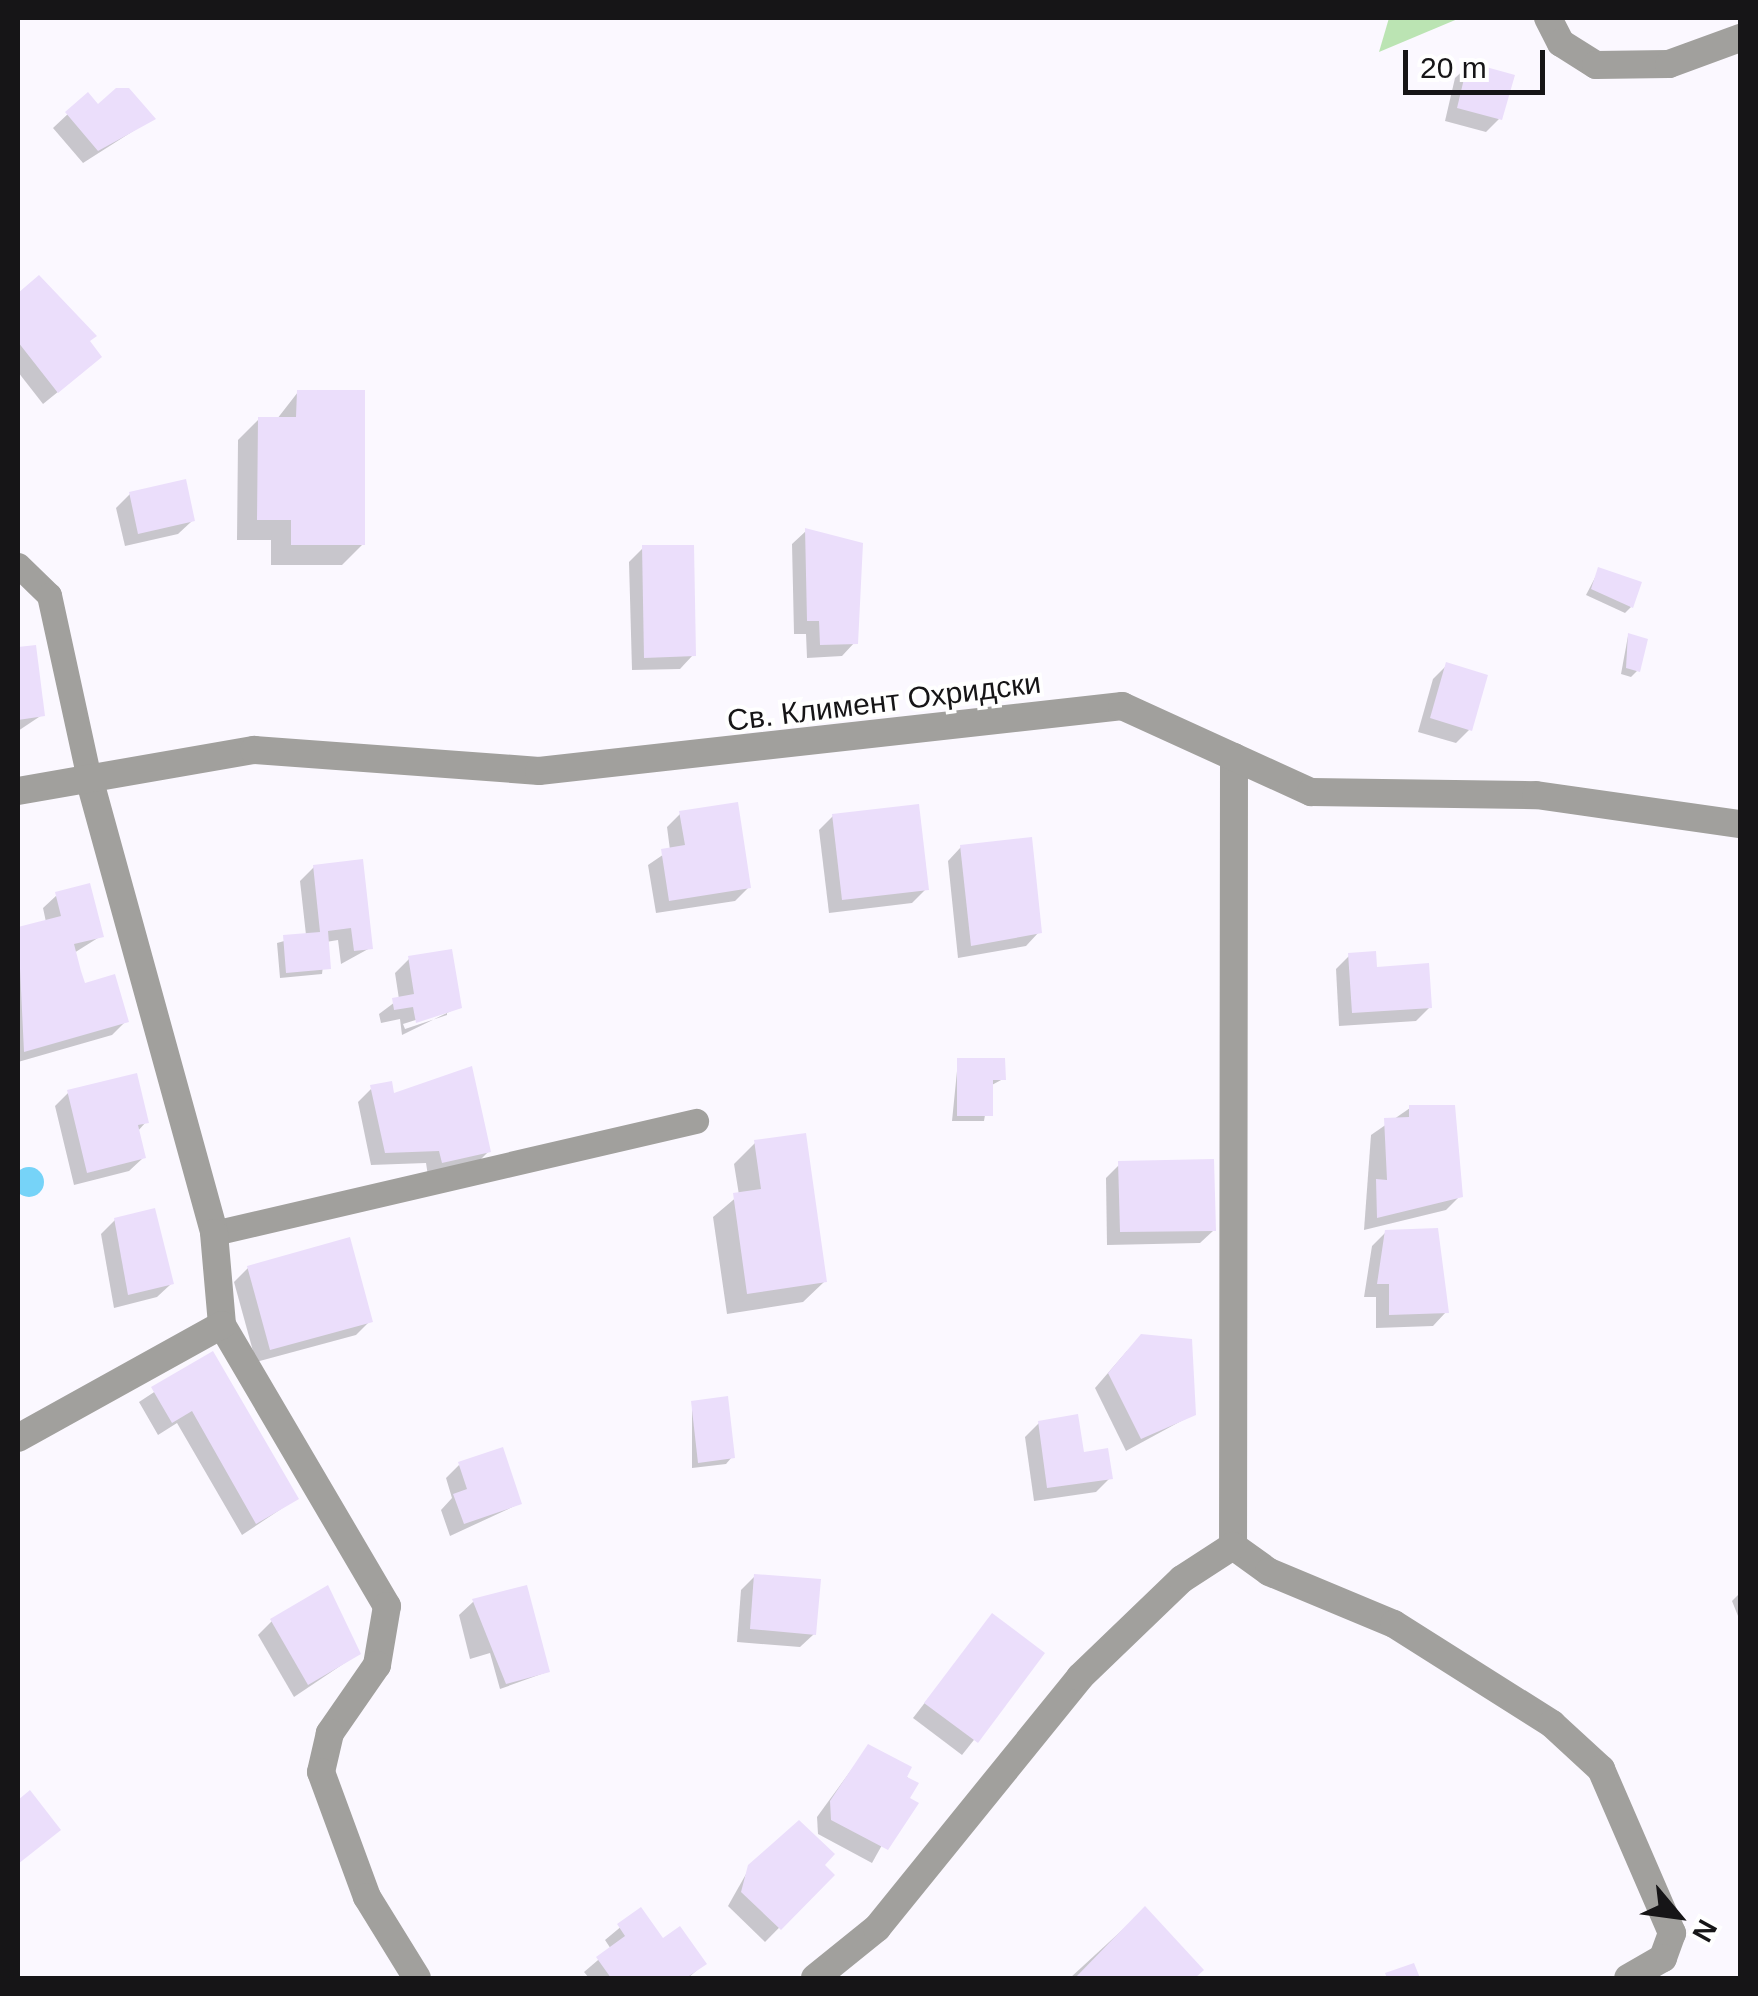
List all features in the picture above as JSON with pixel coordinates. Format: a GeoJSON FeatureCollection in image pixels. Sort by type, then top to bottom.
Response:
{"type":"FeatureCollection","features":[{"type":"Feature","properties":{"kind":"street"},"geometry":{"type":"LineString","coordinates":[[1548,18],[1560,43],[1596,64],[1669,64],[1740,38]]}},
{"type":"Feature","properties":{"kind":"street","name":"Св. Климент Охридски"},"geometry":{"type":"LineString","coordinates":[[18,791],[254,750],[539,771],[1122,706],[1312,792],[1536,795],[1740,824]]}},
{"type":"Feature","properties":{"kind":"street"},"geometry":{"type":"LineString","coordinates":[[1233,1546],[1234,757]]}},
{"type":"Feature","properties":{"kind":"street"},"geometry":{"type":"LineString","coordinates":[[89,778],[214,1233],[222,1325],[387,1606],[377,1665],[330,1734],[321,1772],[367,1897],[417,1978]]}},
{"type":"Feature","properties":{"kind":"street"},"geometry":{"type":"LineString","coordinates":[[18,1438],[222,1325]]}},
{"type":"Feature","properties":{"kind":"street"},"geometry":{"type":"LineString","coordinates":[[815,1978],[877,1928],[1080,1678],[1182,1579],[1233,1546]]}},
{"type":"Feature","properties":{"kind":"street"},"geometry":{"type":"LineString","coordinates":[[1233,1546],[1268,1572],[1394,1624],[1552,1724],[1601,1769],[1672,1934],[1662,1958],[1628,1978]]}},
{"type":"Feature","properties":{"kind":"lane"},"geometry":{"type":"LineString","coordinates":[[18,565],[49,595],[89,778]]}},
{"type":"Feature","properties":{"kind":"lane"},"geometry":{"type":"LineString","coordinates":[[214,1233],[696,1121]]}},
{"type":"Feature","properties":{"kind":"green space"},"geometry":{"type":"Polygon","coordinates":[[[1389,18],[1460,18],[1379,52],[1389,18]]]}},
{"type":"Feature","properties":{"kind":"water"},"geometry":{"type":"Polygon","coordinates":[[[29,1167],[43,1176],[44,1182],[35,1196],[29,1197],[15,1188],[14,1182],[23,1168],[29,1167]]]}},
{"type":"Feature","properties":{"kind":"building"},"geometry":{"type":"Polygon","coordinates":[[[1468,62],[1515,75],[1502,120],[1457,108],[1468,62]]]}},
{"type":"Feature","properties":{"kind":"building"},"geometry":{"type":"Polygon","coordinates":[[[116,88],[129,88],[156,119],[98,151],[65,112],[88,92],[98,104],[116,88]]]}},
{"type":"Feature","properties":{"kind":"building"},"geometry":{"type":"Polygon","coordinates":[[[39,275],[97,336],[90,341],[102,357],[58,393],[18,342],[18,293],[39,275]]]}},
{"type":"Feature","properties":{"kind":"building"},"geometry":{"type":"Polygon","coordinates":[[[297,390],[365,390],[365,545],[291,545],[291,520],[257,520],[258,417],[296,417],[297,390]]]}},
{"type":"Feature","properties":{"kind":"building"},"geometry":{"type":"Polygon","coordinates":[[[186,479],[195,521],[138,534],[129,492],[186,479]]]}},
{"type":"Feature","properties":{"kind":"building"},"geometry":{"type":"Polygon","coordinates":[[[805,528],[863,543],[858,644],[820,645],[819,621],[807,621],[805,528]]]}},
{"type":"Feature","properties":{"kind":"building"},"geometry":{"type":"Polygon","coordinates":[[[642,545],[694,545],[696,656],[644,658],[642,545]]]}},
{"type":"Feature","properties":{"kind":"building"},"geometry":{"type":"Polygon","coordinates":[[[1598,567],[1642,582],[1633,608],[1591,589],[1598,567]]]}},
{"type":"Feature","properties":{"kind":"building"},"geometry":{"type":"Polygon","coordinates":[[[1628,633],[1648,639],[1640,672],[1626,668],[1628,633]]]}},
{"type":"Feature","properties":{"kind":"building"},"geometry":{"type":"Polygon","coordinates":[[[36,645],[45,716],[18,720],[18,647],[36,645]]]}},
{"type":"Feature","properties":{"kind":"building"},"geometry":{"type":"Polygon","coordinates":[[[1446,662],[1488,675],[1472,731],[1430,718],[1446,662]]]}},
{"type":"Feature","properties":{"kind":"building"},"geometry":{"type":"Polygon","coordinates":[[[738,802],[751,888],[669,901],[661,849],[685,845],[679,811],[738,802]]]}},
{"type":"Feature","properties":{"kind":"building"},"geometry":{"type":"Polygon","coordinates":[[[919,804],[929,890],[842,900],[832,814],[919,804]]]}},
{"type":"Feature","properties":{"kind":"building"},"geometry":{"type":"Polygon","coordinates":[[[1032,837],[1042,933],[971,946],[960,845],[1032,837]]]}},
{"type":"Feature","properties":{"kind":"building"},"geometry":{"type":"Polygon","coordinates":[[[363,859],[373,949],[354,951],[351,928],[328,931],[331,969],[286,973],[283,935],[320,932],[313,865],[363,859]]]}},
{"type":"Feature","properties":{"kind":"building"},"geometry":{"type":"Polygon","coordinates":[[[90,883],[104,937],[74,944],[81,971],[85,983],[115,974],[129,1022],[24,1052],[18,927],[61,916],[55,892],[90,883]]]}},
{"type":"Feature","properties":{"kind":"building"},"geometry":{"type":"Polygon","coordinates":[[[452,949],[462,1008],[416,1023],[413,1007],[394,1010],[392,998],[414,994],[408,956],[452,949]]]}},
{"type":"Feature","properties":{"kind":"building"},"geometry":{"type":"Polygon","coordinates":[[[1376,951],[1377,967],[1429,963],[1432,1008],[1352,1013],[1348,953],[1376,951]]]}},
{"type":"Feature","properties":{"kind":"building"},"geometry":{"type":"Polygon","coordinates":[[[957,1058],[1005,1058],[1006,1080],[993,1080],[993,1116],[957,1116],[957,1058]]]}},
{"type":"Feature","properties":{"kind":"building"},"geometry":{"type":"Polygon","coordinates":[[[472,1066],[491,1152],[442,1163],[439,1151],[385,1153],[370,1085],[392,1081],[394,1093],[472,1066]]]}},
{"type":"Feature","properties":{"kind":"building"},"geometry":{"type":"Polygon","coordinates":[[[137,1073],[149,1123],[138,1125],[146,1158],[87,1173],[67,1090],[137,1073]]]}},
{"type":"Feature","properties":{"kind":"building"},"geometry":{"type":"Polygon","coordinates":[[[1409,1105],[1455,1105],[1463,1197],[1377,1218],[1376,1179],[1387,1180],[1384,1118],[1409,1117],[1409,1105]]]}},
{"type":"Feature","properties":{"kind":"building"},"geometry":{"type":"Polygon","coordinates":[[[806,1133],[827,1282],[747,1294],[733,1193],[761,1189],[754,1140],[806,1133]]]}},
{"type":"Feature","properties":{"kind":"building"},"geometry":{"type":"Polygon","coordinates":[[[1214,1159],[1216,1231],[1120,1232],[1118,1161],[1214,1159]]]}},
{"type":"Feature","properties":{"kind":"building"},"geometry":{"type":"Polygon","coordinates":[[[155,1208],[174,1284],[128,1295],[114,1218],[155,1208]]]}},
{"type":"Feature","properties":{"kind":"building"},"geometry":{"type":"Polygon","coordinates":[[[1438,1228],[1449,1313],[1389,1315],[1389,1284],[1377,1284],[1385,1230],[1438,1228]]]}},
{"type":"Feature","properties":{"kind":"building"},"geometry":{"type":"Polygon","coordinates":[[[350,1237],[373,1322],[270,1350],[247,1266],[350,1237]]]}},
{"type":"Feature","properties":{"kind":"building"},"geometry":{"type":"Polygon","coordinates":[[[1141,1334],[1192,1339],[1196,1415],[1141,1439],[1108,1373],[1141,1334]]]}},
{"type":"Feature","properties":{"kind":"building"},"geometry":{"type":"Polygon","coordinates":[[[213,1351],[299,1499],[256,1524],[192,1411],[172,1423],[151,1387],[213,1351]]]}},
{"type":"Feature","properties":{"kind":"building"},"geometry":{"type":"Polygon","coordinates":[[[728,1396],[735,1458],[698,1463],[691,1401],[728,1396]]]}},
{"type":"Feature","properties":{"kind":"building"},"geometry":{"type":"Polygon","coordinates":[[[1078,1414],[1084,1452],[1108,1448],[1113,1479],[1047,1488],[1038,1421],[1078,1414]]]}},
{"type":"Feature","properties":{"kind":"building"},"geometry":{"type":"Polygon","coordinates":[[[503,1447],[522,1504],[464,1524],[453,1494],[467,1489],[458,1462],[503,1447]]]}},
{"type":"Feature","properties":{"kind":"building"},"geometry":{"type":"Polygon","coordinates":[[[754,1574],[821,1579],[816,1635],[750,1629],[754,1574]]]}},
{"type":"Feature","properties":{"kind":"building"},"geometry":{"type":"Polygon","coordinates":[[[328,1585],[361,1654],[308,1685],[270,1619],[328,1585]]]}},
{"type":"Feature","properties":{"kind":"building"},"geometry":{"type":"Polygon","coordinates":[[[527,1585],[550,1672],[506,1684],[472,1599],[527,1585]]]}},
{"type":"Feature","properties":{"kind":"building"},"geometry":{"type":"Polygon","coordinates":[[[992,1613],[1045,1653],[978,1743],[924,1703],[992,1613]]]}},
{"type":"Feature","properties":{"kind":"building"},"geometry":{"type":"Polygon","coordinates":[[[868,1744],[912,1767],[907,1777],[919,1783],[910,1798],[919,1803],[888,1850],[831,1820],[830,1801],[868,1744]]]}},
{"type":"Feature","properties":{"kind":"building"},"geometry":{"type":"Polygon","coordinates":[[[30,1790],[61,1830],[18,1864],[18,1800],[30,1790]]]}},
{"type":"Feature","properties":{"kind":"building"},"geometry":{"type":"Polygon","coordinates":[[[799,1820],[835,1854],[825,1865],[835,1875],[781,1930],[741,1892],[748,1865],[799,1820]]]}},
{"type":"Feature","properties":{"kind":"building"},"geometry":{"type":"Polygon","coordinates":[[[1145,1906],[1204,1970],[1195,1978],[1075,1978],[1145,1906]]]}},
{"type":"Feature","properties":{"kind":"building"},"geometry":{"type":"Polygon","coordinates":[[[641,1907],[663,1938],[680,1926],[707,1964],[686,1978],[611,1978],[596,1957],[625,1936],[617,1924],[641,1907]]]}},
{"type":"Feature","properties":{"kind":"building"},"geometry":{"type":"Polygon","coordinates":[[[1414,1963],[1420,1978],[1387,1978],[1385,1973],[1414,1963]]]}}]}
